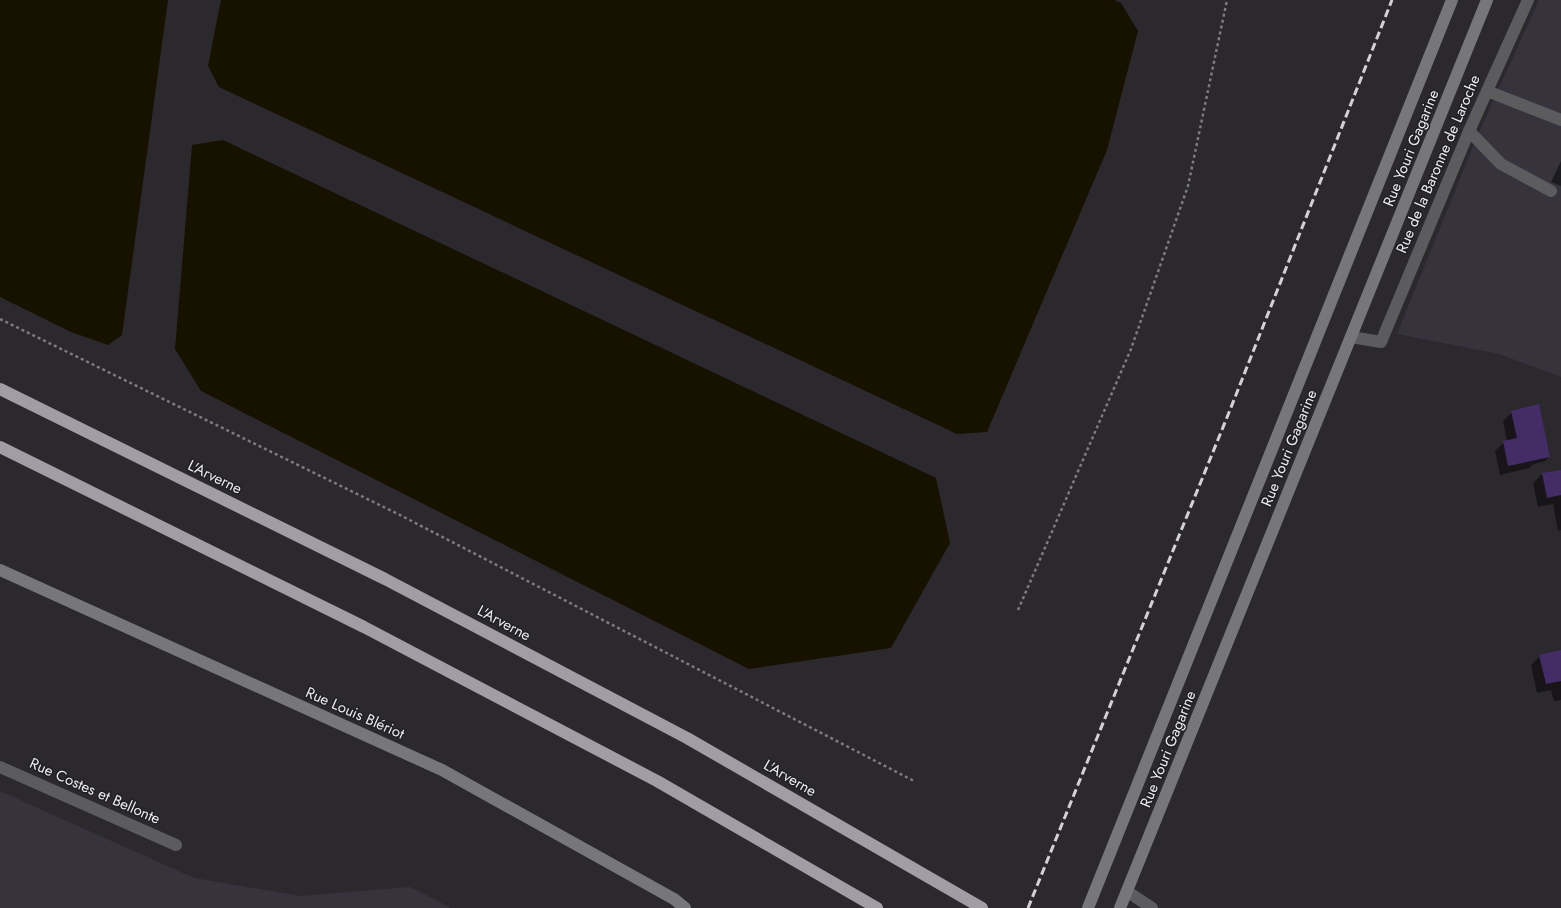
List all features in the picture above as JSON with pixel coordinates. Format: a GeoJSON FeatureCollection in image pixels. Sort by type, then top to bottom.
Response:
{"type":"FeatureCollection","features":[{"type":"Feature","properties":{"kind":"highway","name":"L'Arverne"},"geometry":{"type":"LineString","coordinates":[[0,389],[385,579],[687,738],[982,908]]}},
{"type":"Feature","properties":{"kind":"highway"},"geometry":{"type":"LineString","coordinates":[[0,447],[364,627],[657,781],[877,908]]}},
{"type":"Feature","properties":{"kind":"main road","name":"Rue Youri Gagarine"},"geometry":{"type":"LineString","coordinates":[[1088,908],[1452,0]]}},
{"type":"Feature","properties":{"kind":"main road","name":"Rue Youri Gagarine"},"geometry":{"type":"LineString","coordinates":[[1120,908],[1128,892],[1487,0]]}},
{"type":"Feature","properties":{"kind":"main road","name":"Rue Louis Blériot"},"geometry":{"type":"LineString","coordinates":[[0,570],[442,770],[674,900],[685,908]]}},
{"type":"Feature","properties":{"kind":"street","name":"Rue de la Baronne de Laroche"},"geometry":{"type":"LineString","coordinates":[[1351,338],[1381,342],[1469,131],[1528,0]]}},
{"type":"Feature","properties":{"kind":"street"},"geometry":{"type":"LineString","coordinates":[[1487,90],[1561,120]]}},
{"type":"Feature","properties":{"kind":"street"},"geometry":{"type":"LineString","coordinates":[[1469,131],[1501,164],[1551,191]]}},
{"type":"Feature","properties":{"kind":"street","name":"Rue Costes et Bellonte"},"geometry":{"type":"LineString","coordinates":[[0,767],[176,845]]}},
{"type":"Feature","properties":{"kind":"street"},"geometry":{"type":"LineString","coordinates":[[1128,892],[1152,908]]}},
{"type":"Feature","properties":{"kind":"path"},"geometry":{"type":"LineString","coordinates":[[1018,610],[1131,349],[1188,186],[1227,0]]}},
{"type":"Feature","properties":{"kind":"path"},"geometry":{"type":"LineString","coordinates":[[0,319],[398,514],[914,781]]}},
{"type":"Feature","properties":{"kind":"shaded area"},"geometry":{"type":"Polygon","coordinates":[[[0,0],[168,0],[122,335],[108,345],[71,332],[0,297],[0,0]]]}},
{"type":"Feature","properties":{"kind":"shaded area"},"geometry":{"type":"Polygon","coordinates":[[[221,0],[1114,0],[1121,3],[1138,31],[1107,150],[987,432],[957,434],[219,87],[208,66],[221,0]]]}},
{"type":"Feature","properties":{"kind":"shaded area"},"geometry":{"type":"Polygon","coordinates":[[[1539,0],[1561,0],[1561,377],[1499,354],[1397,334],[1478,134],[1539,0]]]}},
{"type":"Feature","properties":{"kind":"shaded area"},"geometry":{"type":"Polygon","coordinates":[[[223,140],[936,478],[950,543],[891,648],[749,669],[201,391],[175,349],[192,145],[223,140]]]}},
{"type":"Feature","properties":{"kind":"shaded area"},"geometry":{"type":"Polygon","coordinates":[[[0,791],[194,878],[301,896],[410,887],[451,908],[0,908],[0,791]]]}},
{"type":"Feature","properties":{"kind":"building"},"geometry":{"type":"Polygon","coordinates":[[[1539,404],[1550,457],[1508,466],[1503,441],[1517,438],[1511,411],[1539,404]]]}},
{"type":"Feature","properties":{"kind":"building"},"geometry":{"type":"Polygon","coordinates":[[[1561,470],[1561,495],[1547,498],[1542,473],[1561,470]]]}},
{"type":"Feature","properties":{"kind":"building"},"geometry":{"type":"Polygon","coordinates":[[[1561,650],[1561,681],[1546,684],[1539,655],[1561,650]]]}},
{"type":"Feature","properties":{"kind":"railway"},"geometry":{"type":"LineString","coordinates":[[1028,908],[1230,410],[1392,0]]}}]}
